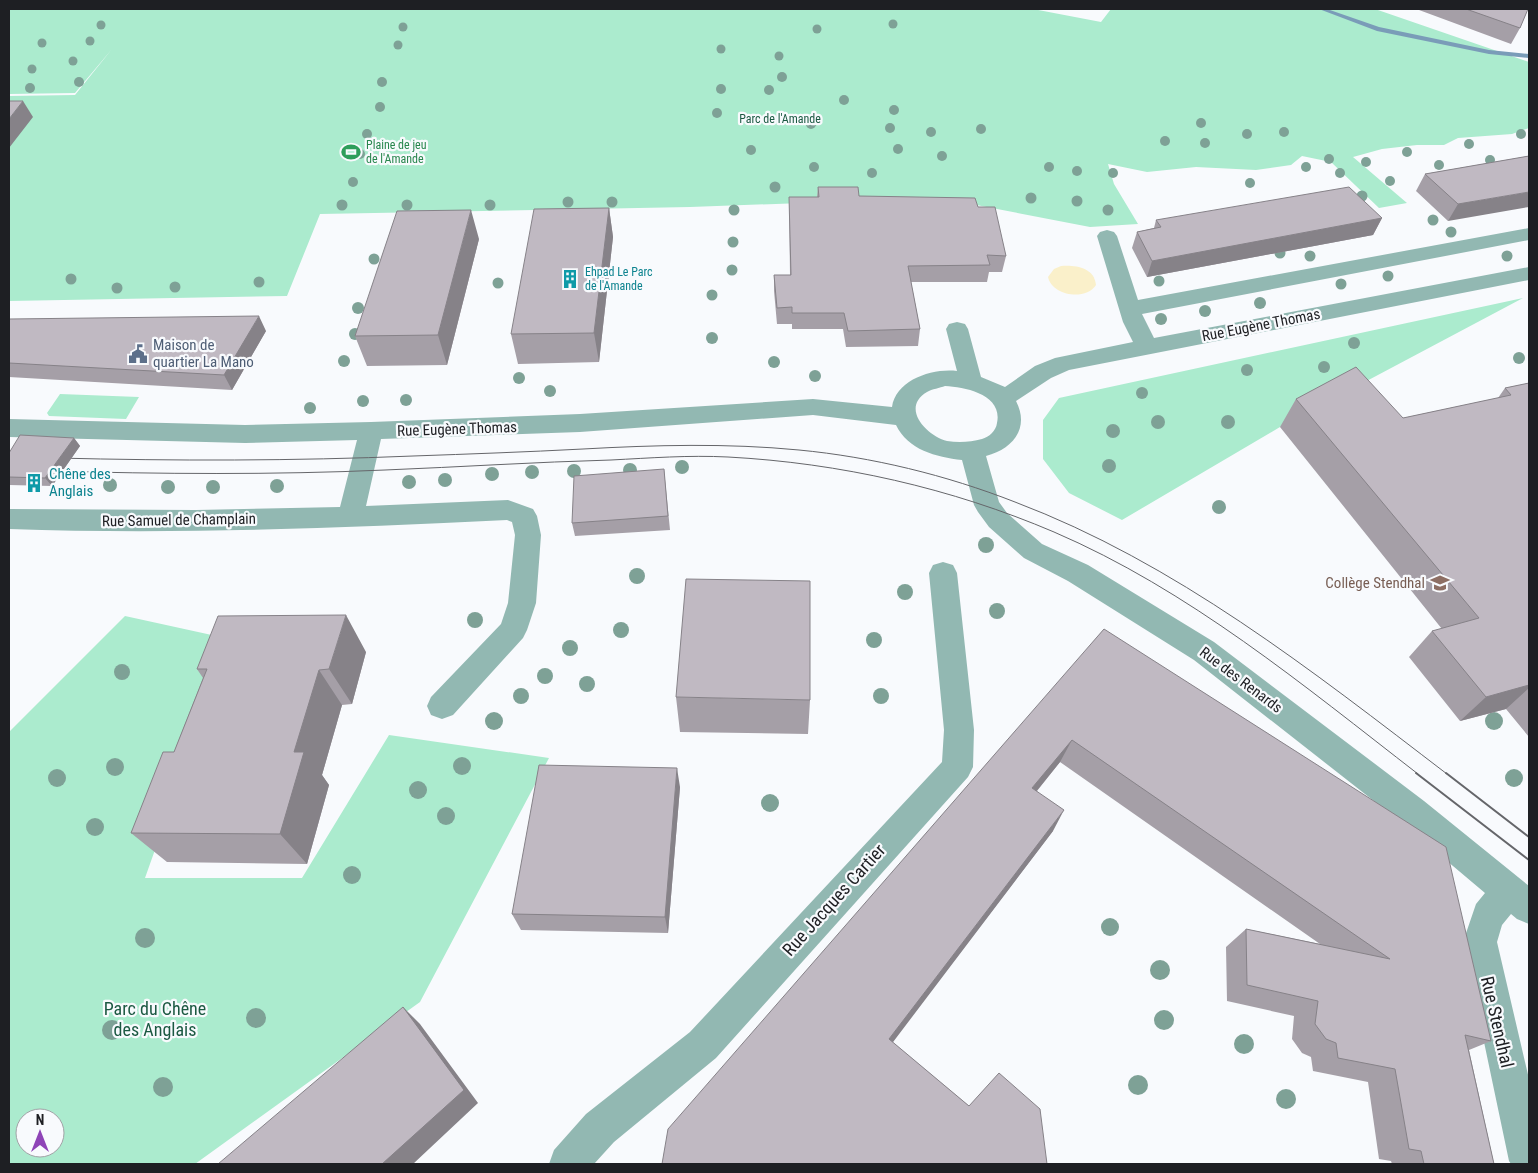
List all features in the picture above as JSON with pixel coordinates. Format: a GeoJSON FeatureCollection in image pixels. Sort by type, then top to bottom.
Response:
{"type":"FeatureCollection","features":[{"type":"Feature","properties":{"kind":"street"},"geometry":{"type":"LineString","coordinates":[[1130,309],[1529,234]]}},
{"type":"Feature","properties":{"kind":"street"},"geometry":{"type":"LineString","coordinates":[[1107,236],[1134,322],[1147,347]]}},
{"type":"Feature","properties":{"kind":"street","name":"Rue Eugène Thomas"},"geometry":{"type":"LineString","coordinates":[[1001,397],[1012,394],[1043,372],[1063,363],[1529,273]]}},
{"type":"Feature","properties":{"kind":"street"},"geometry":{"type":"LineString","coordinates":[[957,329],[971,381]]}},
{"type":"Feature","properties":{"kind":"street"},"geometry":{"type":"LineString","coordinates":[[944,378],[971,381],[989,388],[1001,397],[1009,410],[1008,430],[1001,439],[992,445],[972,451],[951,451],[931,445],[911,431],[903,417],[906,399],[916,388],[932,380],[944,378]]}},
{"type":"Feature","properties":{"kind":"street","name":"Rue Eugène Thomas"},"geometry":{"type":"LineString","coordinates":[[9,428],[244,434],[371,432],[580,423],[813,407],[903,417]]}},
{"type":"Feature","properties":{"kind":"street"},"geometry":{"type":"LineString","coordinates":[[350,518],[371,432]]}},
{"type":"Feature","properties":{"kind":"street","name":"Rue des Renards"},"geometry":{"type":"LineString","coordinates":[[972,451],[987,505],[998,520],[1034,551],[1078,572],[1204,650],[1414,812],[1519,899]]}},
{"type":"Feature","properties":{"kind":"street","name":"Rue Samuel de Champlain"},"geometry":{"type":"LineString","coordinates":[[9,519],[99,521],[350,518],[508,510],[524,516],[528,535],[522,603],[513,630],[442,706]]}},
{"type":"Feature","properties":{"kind":"street","name":"Rue Jacques Cartier"},"geometry":{"type":"LineString","coordinates":[[568,1164],[600,1128],[703,1045],[957,766],[959,730],[943,572]]}},
{"type":"Feature","properties":{"kind":"street","name":"Rue Stendhal"},"geometry":{"type":"LineString","coordinates":[[1519,899],[1488,916],[1480,942],[1485,974],[1529,1161]]}},
{"type":"Feature","properties":{"kind":"green space","name":"Parc de l'Amande"},"geometry":{"type":"Polygon","coordinates":[[[9,9],[1033,9],[1101,22],[1111,9],[1375,9],[1529,62],[1529,128],[1512,134],[1458,138],[1444,145],[1417,145],[1382,149],[1353,157],[1407,203],[1379,208],[1331,162],[1302,156],[1291,165],[1256,170],[1196,167],[1147,172],[1108,164],[1114,184],[1138,224],[1090,227],[940,198],[690,207],[320,214],[287,296],[9,301],[9,96],[75,95],[112,49],[75,93],[9,94],[9,9]]]}},
{"type":"Feature","properties":{"kind":"green space"},"geometry":{"type":"Polygon","coordinates":[[[1523,298],[1280,427],[1122,520],[1069,493],[1043,459],[1043,420],[1059,398],[1523,298]]]}},
{"type":"Feature","properties":{"kind":"green space"},"geometry":{"type":"Polygon","coordinates":[[[60,394],[139,397],[126,419],[49,416],[47,413],[60,394]]]}},
{"type":"Feature","properties":{"kind":"green space","name":"Parc du Chêne des Anglais"},"geometry":{"type":"Polygon","coordinates":[[[125,616],[230,639],[145,878],[302,878],[389,735],[549,758],[420,1002],[195,1164],[9,1164],[9,732],[125,616]]]}},
{"type":"Feature","properties":{"kind":"sand"},"geometry":{"type":"Polygon","coordinates":[[[1061,266],[1083,268],[1092,274],[1096,285],[1091,290],[1077,295],[1056,289],[1048,277],[1054,269],[1061,266]]]}},
{"type":"Feature","properties":{"kind":"building"},"geometry":{"type":"Polygon","coordinates":[[[1466,9],[1528,9],[1520,28],[1466,9]]]}},
{"type":"Feature","properties":{"kind":"building"},"geometry":{"type":"Polygon","coordinates":[[[9,101],[23,101],[9,119],[9,101]]]}},
{"type":"Feature","properties":{"kind":"building"},"geometry":{"type":"Polygon","coordinates":[[[1529,156],[1529,192],[1458,204],[1425,174],[1529,156]]]}},
{"type":"Feature","properties":{"kind":"building"},"geometry":{"type":"Polygon","coordinates":[[[818,187],[858,187],[859,196],[975,198],[978,207],[995,207],[1006,256],[987,255],[990,265],[908,266],[920,329],[848,331],[844,313],[792,313],[792,307],[777,308],[774,275],[791,275],[789,197],[819,197],[818,187]]]}},
{"type":"Feature","properties":{"kind":"building"},"geometry":{"type":"Polygon","coordinates":[[[1349,187],[1382,218],[1152,261],[1137,232],[1161,227],[1156,220],[1349,187]]]}},
{"type":"Feature","properties":{"kind":"building"},"geometry":{"type":"Polygon","coordinates":[[[609,208],[594,333],[511,334],[534,209],[609,208]]]}},
{"type":"Feature","properties":{"kind":"building"},"geometry":{"type":"Polygon","coordinates":[[[471,210],[438,335],[355,336],[397,211],[471,210]]]}},
{"type":"Feature","properties":{"kind":"building","name":"Maison de quartier La Mano"},"geometry":{"type":"Polygon","coordinates":[[[259,316],[224,375],[9,363],[9,319],[259,316]]]}},
{"type":"Feature","properties":{"kind":"building"},"geometry":{"type":"Polygon","coordinates":[[[1356,367],[1403,418],[1511,395],[1505,388],[1529,383],[1529,685],[1486,697],[1432,631],[1479,618],[1296,399],[1356,367]]]}},
{"type":"Feature","properties":{"kind":"building"},"geometry":{"type":"Polygon","coordinates":[[[20,435],[74,438],[45,478],[9,477],[9,453],[20,435]]]}},
{"type":"Feature","properties":{"kind":"building"},"geometry":{"type":"Polygon","coordinates":[[[664,469],[668,516],[572,523],[574,476],[664,469]]]}},
{"type":"Feature","properties":{"kind":"building"},"geometry":{"type":"Polygon","coordinates":[[[686,579],[810,581],[810,700],[676,697],[686,579]]]}},
{"type":"Feature","properties":{"kind":"building"},"geometry":{"type":"Polygon","coordinates":[[[346,615],[329,669],[319,670],[294,752],[304,752],[280,834],[131,833],[163,752],[174,752],[207,669],[197,669],[218,616],[346,615]]]}},
{"type":"Feature","properties":{"kind":"building"},"geometry":{"type":"Polygon","coordinates":[[[1104,629],[1446,847],[1491,1041],[1465,1035],[1494,1164],[1424,1164],[1421,1151],[1409,1149],[1395,1069],[1338,1058],[1336,1043],[1326,1039],[1315,1024],[1318,1001],[1247,985],[1246,929],[1390,959],[1072,740],[1032,788],[1064,810],[889,1039],[969,1106],[999,1073],[1040,1109],[1047,1164],[662,1164],[668,1129],[1104,629]]]}},
{"type":"Feature","properties":{"kind":"building"},"geometry":{"type":"Polygon","coordinates":[[[539,765],[677,768],[665,917],[512,914],[539,765]]]}},
{"type":"Feature","properties":{"kind":"building"},"geometry":{"type":"Polygon","coordinates":[[[403,1007],[464,1090],[382,1164],[218,1164],[403,1007]]]}},
{"type":"Feature","properties":{"kind":"waterway"},"geometry":{"type":"LineString","coordinates":[[1322,9],[1377,29],[1489,52],[1529,56]]}},
{"type":"Feature","properties":{"kind":"tram line"},"geometry":{"type":"LineString","coordinates":[[56,458],[279,460],[691,445],[799,450],[854,457],[908,468],[989,492],[1074,527],[1187,587],[1293,658],[1447,774]]}},
{"type":"Feature","properties":{"kind":"tram line"},"geometry":{"type":"LineString","coordinates":[[49,471],[301,473],[713,456],[812,465],[894,480],[1015,516],[1104,555],[1152,582],[1244,641],[1418,774]]}},
{"type":"Feature","properties":{"kind":"tram line"},"geometry":{"type":"LineString","coordinates":[[1416,773],[1529,860]]}},
{"type":"Feature","properties":{"kind":"tram line"},"geometry":{"type":"LineString","coordinates":[[1446,773],[1529,837]]}},
{"type":"Feature","properties":{"kind":"place","name":"Plaine de jeu de l'Amande"},"geometry":{"type":"Point","coordinates":[351,152]}},
{"type":"Feature","properties":{"kind":"place","name":"Ehpad Le Parc de l'Amande"},"geometry":{"type":"Point","coordinates":[570,279]}},
{"type":"Feature","properties":{"kind":"place","name":"Maison de quartier La Mano"},"geometry":{"type":"Point","coordinates":[138,354]}},
{"type":"Feature","properties":{"kind":"place","name":"Chêne des Anglais"},"geometry":{"type":"Point","coordinates":[34,483]}},
{"type":"Feature","properties":{"kind":"place","name":"Collège Stendhal"},"geometry":{"type":"Point","coordinates":[1440,583]}}]}
